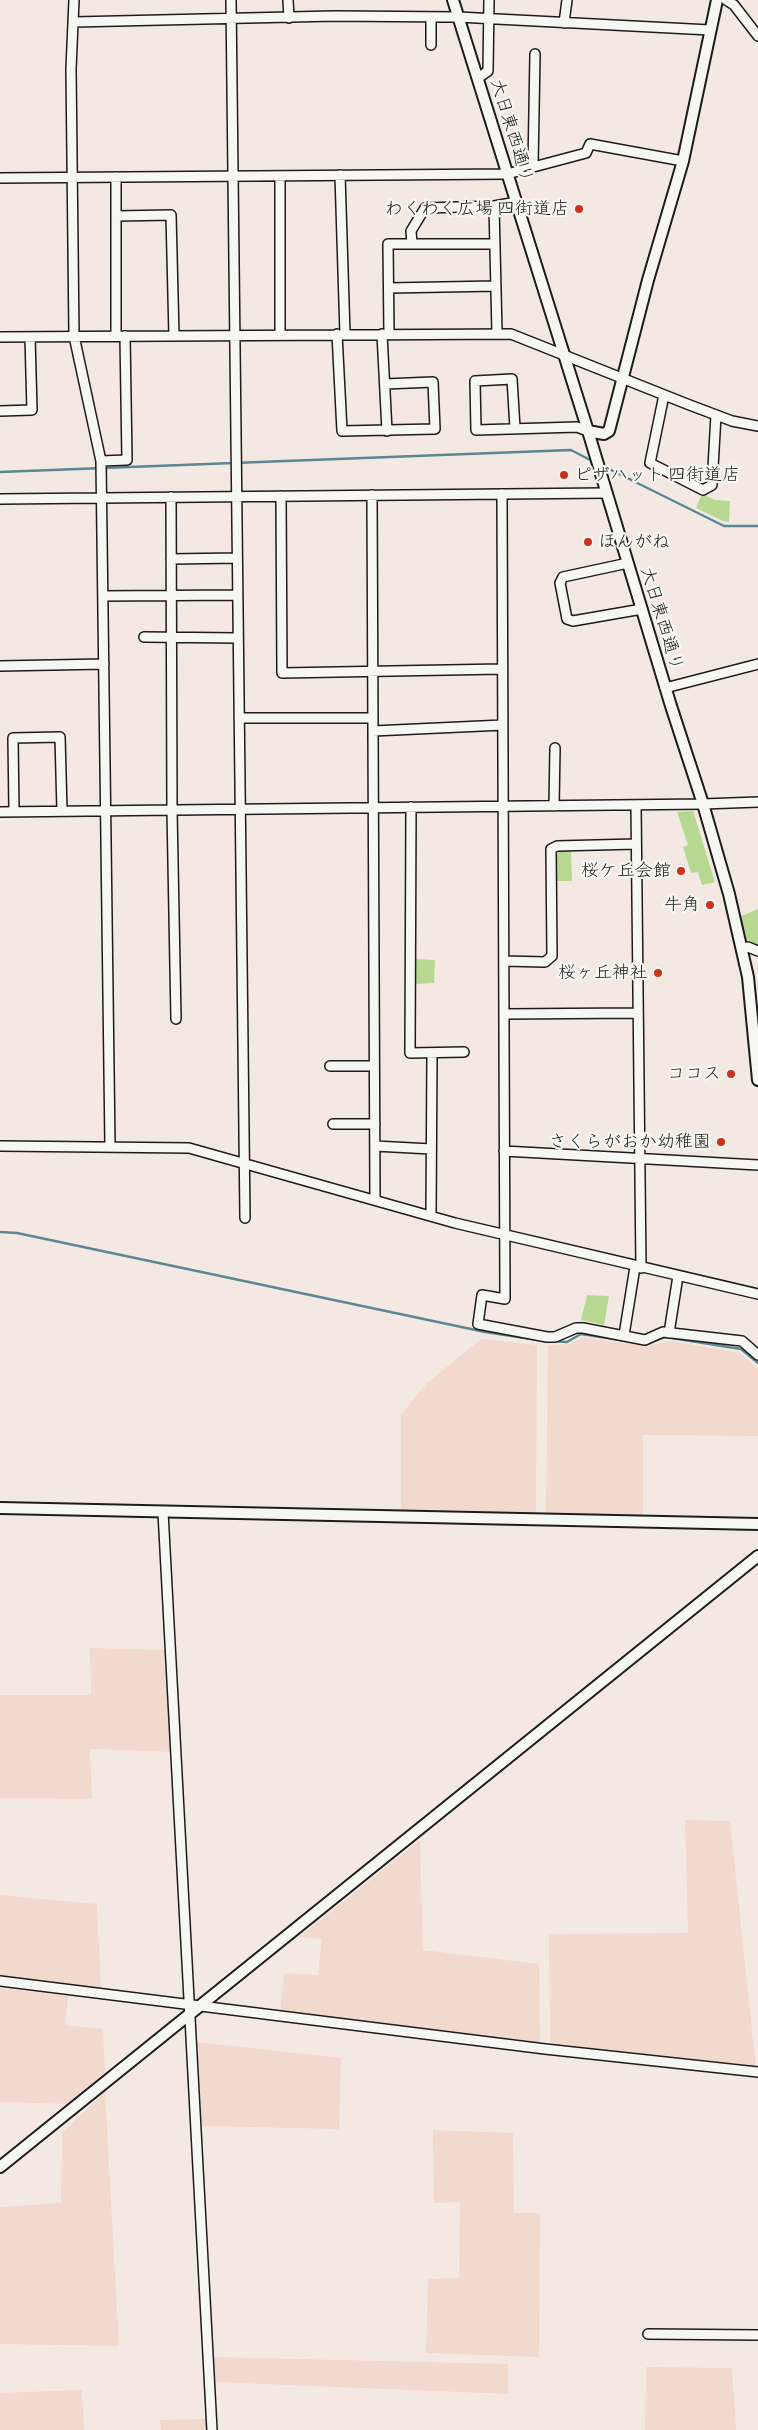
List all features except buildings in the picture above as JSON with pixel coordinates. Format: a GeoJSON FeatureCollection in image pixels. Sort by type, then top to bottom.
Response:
{"type":"FeatureCollection","features":[{"type":"Feature","properties":{"kind":"street"},"geometry":{"type":"LineString","coordinates":[[74,0],[71,69],[74,336],[101,461],[110,1146]]}},
{"type":"Feature","properties":{"kind":"street"},"geometry":{"type":"LineString","coordinates":[[231,0],[245,1218]]}},
{"type":"Feature","properties":{"kind":"street"},"geometry":{"type":"LineString","coordinates":[[288,0],[289,18]]}},
{"type":"Feature","properties":{"kind":"street","name":"大日東西通り"},"geometry":{"type":"LineString","coordinates":[[453,0],[588,431],[665,688],[703,804],[743,948],[748,977],[758,1080]]}},
{"type":"Feature","properties":{"kind":"street"},"geometry":{"type":"LineString","coordinates":[[478,78],[488,71],[489,0]]}},
{"type":"Feature","properties":{"kind":"street"},"geometry":{"type":"LineString","coordinates":[[564,23],[567,0]]}},
{"type":"Feature","properties":{"kind":"street"},"geometry":{"type":"LineString","coordinates":[[515,428],[512,379],[475,381],[476,430],[577,427],[604,434],[609,431],[683,161],[717,0]]}},
{"type":"Feature","properties":{"kind":"street"},"geometry":{"type":"LineString","coordinates":[[726,0],[734,5],[758,36]]}},
{"type":"Feature","properties":{"kind":"street"},"geometry":{"type":"LineString","coordinates":[[431,17],[431,45]]}},
{"type":"Feature","properties":{"kind":"street"},"geometry":{"type":"LineString","coordinates":[[74,22],[458,17],[710,30]]}},
{"type":"Feature","properties":{"kind":"street"},"geometry":{"type":"LineString","coordinates":[[533,166],[534,54]]}},
{"type":"Feature","properties":{"kind":"street"},"geometry":{"type":"LineString","coordinates":[[0,178],[508,174],[586,153],[590,144],[683,161]]}},
{"type":"Feature","properties":{"kind":"street"},"geometry":{"type":"LineString","coordinates":[[340,175],[342,431],[435,429],[433,382],[385,384]]}},
{"type":"Feature","properties":{"kind":"street"},"geometry":{"type":"LineString","coordinates":[[280,176],[280,335]]}},
{"type":"Feature","properties":{"kind":"street"},"geometry":{"type":"LineString","coordinates":[[101,461],[128,460],[121,336],[116,177]]}},
{"type":"Feature","properties":{"kind":"street"},"geometry":{"type":"LineString","coordinates":[[412,244],[411,231],[424,208],[494,206],[517,202]]}},
{"type":"Feature","properties":{"kind":"street"},"geometry":{"type":"LineString","coordinates":[[494,206],[497,333]]}},
{"type":"Feature","properties":{"kind":"street"},"geometry":{"type":"LineString","coordinates":[[116,216],[172,215],[174,336]]}},
{"type":"Feature","properties":{"kind":"street"},"geometry":{"type":"LineString","coordinates":[[387,430],[385,384],[389,288],[388,244],[495,244]]}},
{"type":"Feature","properties":{"kind":"street"},"geometry":{"type":"LineString","coordinates":[[389,288],[496,286]]}},
{"type":"Feature","properties":{"kind":"street"},"geometry":{"type":"LineString","coordinates":[[0,337],[511,334],[716,415],[758,426]]}},
{"type":"Feature","properties":{"kind":"street"},"geometry":{"type":"LineString","coordinates":[[0,411],[32,410],[30,337]]}},
{"type":"Feature","properties":{"kind":"street"},"geometry":{"type":"LineString","coordinates":[[664,395],[650,463],[703,490],[712,485],[716,415]]}},
{"type":"Feature","properties":{"kind":"street"},"geometry":{"type":"LineString","coordinates":[[0,499],[606,492]]}},
{"type":"Feature","properties":{"kind":"street"},"geometry":{"type":"LineString","coordinates":[[502,494],[505,1299],[482,1296],[478,1324],[546,1337],[560,1336],[576,1328],[645,1340],[663,1332],[742,1341],[758,1355]]}},
{"type":"Feature","properties":{"kind":"street"},"geometry":{"type":"LineString","coordinates":[[372,495],[375,1199]]}},
{"type":"Feature","properties":{"kind":"street"},"geometry":{"type":"LineString","coordinates":[[281,496],[282,673],[502,669]]}},
{"type":"Feature","properties":{"kind":"street"},"geometry":{"type":"LineString","coordinates":[[170,497],[172,810],[176,1019]]}},
{"type":"Feature","properties":{"kind":"street"},"geometry":{"type":"LineString","coordinates":[[171,559],[237,558]]}},
{"type":"Feature","properties":{"kind":"street"},"geometry":{"type":"LineString","coordinates":[[628,563],[563,577],[560,583],[567,619],[573,621],[642,609]]}},
{"type":"Feature","properties":{"kind":"street"},"geometry":{"type":"LineString","coordinates":[[103,596],[237,595]]}},
{"type":"Feature","properties":{"kind":"street"},"geometry":{"type":"LineString","coordinates":[[144,637],[238,638]]}},
{"type":"Feature","properties":{"kind":"street"},"geometry":{"type":"LineString","coordinates":[[0,666],[104,664]]}},
{"type":"Feature","properties":{"kind":"street"},"geometry":{"type":"LineString","coordinates":[[665,688],[758,664]]}},
{"type":"Feature","properties":{"kind":"street"},"geometry":{"type":"LineString","coordinates":[[239,718],[373,718]]}},
{"type":"Feature","properties":{"kind":"street"},"geometry":{"type":"LineString","coordinates":[[373,731],[503,725]]}},
{"type":"Feature","properties":{"kind":"street"},"geometry":{"type":"LineString","coordinates":[[14,811],[13,738],[60,737],[62,811]]}},
{"type":"Feature","properties":{"kind":"street"},"geometry":{"type":"LineString","coordinates":[[554,806],[555,748]]}},
{"type":"Feature","properties":{"kind":"street"},"geometry":{"type":"LineString","coordinates":[[0,812],[758,802]]}},
{"type":"Feature","properties":{"kind":"street"},"geometry":{"type":"LineString","coordinates":[[624,1335],[638,1268],[640,1159],[636,1013],[636,805]]}},
{"type":"Feature","properties":{"kind":"street"},"geometry":{"type":"LineString","coordinates":[[411,807],[410,1053],[464,1052]]}},
{"type":"Feature","properties":{"kind":"street"},"geometry":{"type":"LineString","coordinates":[[504,961],[545,962],[552,956],[551,850],[557,846],[636,844]]}},
{"type":"Feature","properties":{"kind":"street"},"geometry":{"type":"LineString","coordinates":[[743,948],[748,947],[758,951]]}},
{"type":"Feature","properties":{"kind":"street"},"geometry":{"type":"LineString","coordinates":[[504,1014],[636,1013]]}},
{"type":"Feature","properties":{"kind":"street"},"geometry":{"type":"LineString","coordinates":[[431,1215],[432,1052]]}},
{"type":"Feature","properties":{"kind":"street"},"geometry":{"type":"LineString","coordinates":[[330,1066],[374,1066]]}},
{"type":"Feature","properties":{"kind":"street"},"geometry":{"type":"LineString","coordinates":[[333,1124],[375,1124]]}},
{"type":"Feature","properties":{"kind":"street"},"geometry":{"type":"LineString","coordinates":[[0,1146],[189,1148],[505,1234],[638,1268],[758,1294]]}},
{"type":"Feature","properties":{"kind":"street"},"geometry":{"type":"LineString","coordinates":[[375,1146],[431,1149]]}},
{"type":"Feature","properties":{"kind":"street"},"geometry":{"type":"LineString","coordinates":[[504,1151],[758,1165]]}},
{"type":"Feature","properties":{"kind":"street"},"geometry":{"type":"LineString","coordinates":[[669,1333],[678,1276]]}},
{"type":"Feature","properties":{"kind":"street"},"geometry":{"type":"LineString","coordinates":[[0,1508],[758,1524]]}},
{"type":"Feature","properties":{"kind":"street"},"geometry":{"type":"LineString","coordinates":[[163,1512],[193,2007],[212,2430]]}},
{"type":"Feature","properties":{"kind":"street"},"geometry":{"type":"LineString","coordinates":[[0,2167],[193,2007],[542,1732],[758,1556]]}},
{"type":"Feature","properties":{"kind":"street"},"geometry":{"type":"LineString","coordinates":[[0,1982],[545,2049],[758,2072]]}},
{"type":"Feature","properties":{"kind":"street"},"geometry":{"type":"LineString","coordinates":[[648,2334],[758,2335]]}},
{"type":"Feature","properties":{"kind":"shaded area"},"geometry":{"type":"Polygon","coordinates":[[[583,1337],[644,1346],[671,1341],[740,1353],[758,1369],[758,1436],[643,1435],[643,1518],[546,1514],[548,1345],[570,1344],[583,1337]]]}},
{"type":"Feature","properties":{"kind":"shaded area"},"geometry":{"type":"Polygon","coordinates":[[[481,1339],[537,1345],[536,1515],[401,1512],[401,1415],[426,1384],[481,1339]]]}},
{"type":"Feature","properties":{"kind":"shaded area"},"geometry":{"type":"Polygon","coordinates":[[[90,1648],[168,1650],[173,1752],[90,1749],[92,1799],[0,1798],[0,1695],[91,1695],[90,1648]]]}},
{"type":"Feature","properties":{"kind":"shaded area"},"geometry":{"type":"Polygon","coordinates":[[[685,1820],[730,1821],[756,2068],[550,2043],[549,1934],[688,1933],[685,1820]]]}},
{"type":"Feature","properties":{"kind":"shaded area"},"geometry":{"type":"Polygon","coordinates":[[[420,1840],[423,1950],[539,1964],[540,2043],[280,2012],[284,1973],[318,1975],[322,1939],[299,1937],[420,1840]]]}},
{"type":"Feature","properties":{"kind":"shaded area"},"geometry":{"type":"Polygon","coordinates":[[[0,1895],[97,1904],[101,1989],[0,1978],[0,1895]]]}},
{"type":"Feature","properties":{"kind":"shaded area"},"geometry":{"type":"Polygon","coordinates":[[[0,1988],[68,1996],[65,2025],[103,2029],[105,2074],[71,2104],[0,2102],[0,1988]]]}},
{"type":"Feature","properties":{"kind":"shaded area"},"geometry":{"type":"Polygon","coordinates":[[[197,2042],[341,2058],[339,2129],[202,2126],[197,2042]]]}},
{"type":"Feature","properties":{"kind":"shaded area"},"geometry":{"type":"Polygon","coordinates":[[[105,2092],[119,2346],[0,2344],[0,2207],[61,2203],[62,2133],[105,2092]]]}},
{"type":"Feature","properties":{"kind":"shaded area"},"geometry":{"type":"Polygon","coordinates":[[[433,2130],[513,2133],[514,2213],[540,2213],[539,2357],[426,2353],[428,2279],[459,2278],[460,2202],[434,2203],[433,2130]]]}},
{"type":"Feature","properties":{"kind":"shaded area"},"geometry":{"type":"Polygon","coordinates":[[[214,2357],[508,2364],[508,2394],[215,2382],[214,2357]]]}},
{"type":"Feature","properties":{"kind":"shaded area"},"geometry":{"type":"Polygon","coordinates":[[[646,2367],[732,2368],[736,2430],[645,2430],[646,2367]]]}},
{"type":"Feature","properties":{"kind":"shaded area"},"geometry":{"type":"Polygon","coordinates":[[[82,2390],[84,2430],[0,2430],[0,2393],[82,2390]]]}},
{"type":"Feature","properties":{"kind":"shaded area"},"geometry":{"type":"Polygon","coordinates":[[[208,2419],[209,2430],[161,2430],[160,2420],[208,2419]]]}},
{"type":"Feature","properties":{"kind":"green space"},"geometry":{"type":"Polygon","coordinates":[[[702,494],[715,500],[730,501],[729,522],[696,508],[702,494]]]}},
{"type":"Feature","properties":{"kind":"green space"},"geometry":{"type":"Polygon","coordinates":[[[693,811],[715,882],[702,885],[698,872],[691,873],[683,847],[688,845],[677,812],[693,811]]]}},
{"type":"Feature","properties":{"kind":"green space"},"geometry":{"type":"Polygon","coordinates":[[[559,851],[571,851],[572,881],[554,881],[554,862],[559,851]]]}},
{"type":"Feature","properties":{"kind":"green space"},"geometry":{"type":"Polygon","coordinates":[[[758,909],[758,944],[746,940],[739,917],[758,909]]]}},
{"type":"Feature","properties":{"kind":"green space"},"geometry":{"type":"Polygon","coordinates":[[[413,959],[435,960],[434,983],[414,984],[413,959]]]}},
{"type":"Feature","properties":{"kind":"green space"},"geometry":{"type":"Polygon","coordinates":[[[587,1295],[609,1296],[604,1325],[581,1320],[587,1295]]]}},
{"type":"Feature","properties":{"kind":"waterway"},"geometry":{"type":"LineString","coordinates":[[0,472],[571,450],[594,462]]}},
{"type":"Feature","properties":{"kind":"waterway"},"geometry":{"type":"LineString","coordinates":[[601,465],[724,526],[758,526]]}},
{"type":"Feature","properties":{"kind":"waterway"},"geometry":{"type":"LineString","coordinates":[[0,1232],[17,1233],[485,1332],[538,1340]]}},
{"type":"Feature","properties":{"kind":"waterway"},"geometry":{"type":"LineString","coordinates":[[548,1341],[567,1342],[581,1334],[627,1341]]}},
{"type":"Feature","properties":{"kind":"waterway"},"geometry":{"type":"LineString","coordinates":[[645,1344],[665,1337],[741,1349],[758,1363]]}},
{"type":"Feature","properties":{"kind":"place","name":"わくわく広場 四街道店"},"geometry":{"type":"Point","coordinates":[579,209]}},
{"type":"Feature","properties":{"kind":"place","name":"ピザハット 四街道店"},"geometry":{"type":"Point","coordinates":[564,475]}},
{"type":"Feature","properties":{"kind":"place","name":"ほんがね"},"geometry":{"type":"Point","coordinates":[588,542]}},
{"type":"Feature","properties":{"kind":"place","name":"桜ケ丘会館"},"geometry":{"type":"Point","coordinates":[681,871]}},
{"type":"Feature","properties":{"kind":"place","name":"牛角"},"geometry":{"type":"Point","coordinates":[710,905]}},
{"type":"Feature","properties":{"kind":"place","name":"桜ヶ丘神社"},"geometry":{"type":"Point","coordinates":[658,973]}},
{"type":"Feature","properties":{"kind":"place","name":"ココス"},"geometry":{"type":"Point","coordinates":[731,1074]}},
{"type":"Feature","properties":{"kind":"place","name":"さくらがおか幼稚園"},"geometry":{"type":"Point","coordinates":[721,1142]}}]}
